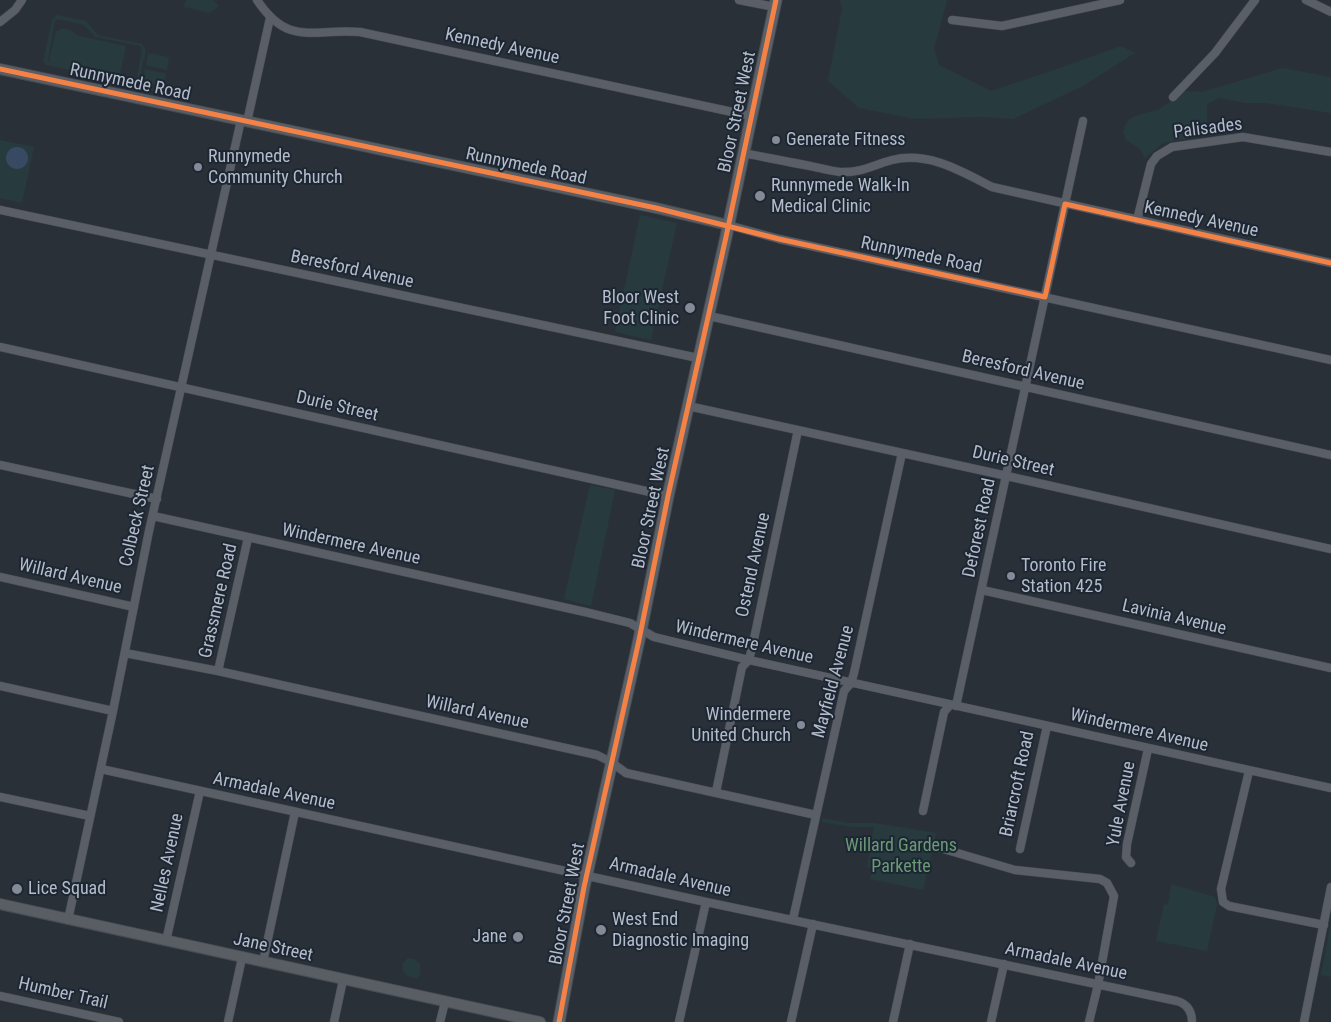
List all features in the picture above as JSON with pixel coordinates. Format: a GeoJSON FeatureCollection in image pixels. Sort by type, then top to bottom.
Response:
{"type":"FeatureCollection","features":[{"type":"Feature","properties":{"kind":"main road","name":"Bloor Street West"},"geometry":{"type":"LineString","coordinates":[[560,1022],[587,874],[776,3]]}},
{"type":"Feature","properties":{"kind":"street"},"geometry":{"type":"LineString","coordinates":[[0,22],[15,10],[22,0]]}},
{"type":"Feature","properties":{"kind":"street","name":"Kennedy Avenue"},"geometry":{"type":"LineString","coordinates":[[257,0],[270,18],[279,26],[299,32],[315,34],[342,31],[360,32],[751,116]]}},
{"type":"Feature","properties":{"kind":"street"},"geometry":{"type":"LineString","coordinates":[[740,0],[776,3]]}},
{"type":"Feature","properties":{"kind":"street"},"geometry":{"type":"LineString","coordinates":[[952,20],[1002,26],[1120,0]]}},
{"type":"Feature","properties":{"kind":"street"},"geometry":{"type":"LineString","coordinates":[[1173,98],[1215,53],[1255,0]]}},
{"type":"Feature","properties":{"kind":"street"},"geometry":{"type":"LineString","coordinates":[[1306,0],[1331,12]]}},
{"type":"Feature","properties":{"kind":"street","name":"Colbeck Street"},"geometry":{"type":"LineString","coordinates":[[68,920],[156,499],[212,255],[270,18]]}},
{"type":"Feature","properties":{"kind":"street","name":"Runnymede Road"},"geometry":{"type":"LineString","coordinates":[[0,69],[656,208],[779,239],[1331,360]]}},
{"type":"Feature","properties":{"kind":"street","name":"Deforest Road"},"geometry":{"type":"LineString","coordinates":[[923,811],[944,712],[953,706],[982,590],[1083,121]]}},
{"type":"Feature","properties":{"kind":"street","name":"Palisades"},"geometry":{"type":"LineString","coordinates":[[1137,220],[1151,164],[1157,156],[1172,148],[1243,137],[1331,152]]}},
{"type":"Feature","properties":{"kind":"street","name":"Kennedy Avenue"},"geometry":{"type":"LineString","coordinates":[[743,153],[840,172],[867,170],[891,160],[903,158],[935,161],[963,172],[992,188],[1331,263]]}},
{"type":"Feature","properties":{"kind":"street","name":"Beresford Avenue"},"geometry":{"type":"LineString","coordinates":[[0,210],[698,358]]}},
{"type":"Feature","properties":{"kind":"street","name":"Beresford Avenue"},"geometry":{"type":"LineString","coordinates":[[709,316],[1331,455]]}},
{"type":"Feature","properties":{"kind":"street","name":"Durie Street"},"geometry":{"type":"LineString","coordinates":[[0,347],[668,496]]}},
{"type":"Feature","properties":{"kind":"street","name":"Durie Street"},"geometry":{"type":"LineString","coordinates":[[688,406],[1331,549]]}},
{"type":"Feature","properties":{"kind":"street","name":"Ostend Avenue"},"geometry":{"type":"LineString","coordinates":[[716,792],[742,667],[749,660],[798,430]]}},
{"type":"Feature","properties":{"kind":"street","name":"Mayfield Avenue"},"geometry":{"type":"LineString","coordinates":[[793,919],[844,690],[851,683],[902,453]]}},
{"type":"Feature","properties":{"kind":"street"},"geometry":{"type":"LineString","coordinates":[[0,465],[156,499]]}},
{"type":"Feature","properties":{"kind":"street","name":"Windermere Avenue"},"geometry":{"type":"LineString","coordinates":[[153,516],[585,612],[630,623],[654,637],[749,660],[1331,788]]}},
{"type":"Feature","properties":{"kind":"street","name":"Grassmere Road"},"geometry":{"type":"LineString","coordinates":[[218,671],[248,538]]}},
{"type":"Feature","properties":{"kind":"street","name":"Willard Avenue"},"geometry":{"type":"LineString","coordinates":[[0,577],[134,606]]}},
{"type":"Feature","properties":{"kind":"street","name":"Lavinia Avenue"},"geometry":{"type":"LineString","coordinates":[[982,590],[1331,668]]}},
{"type":"Feature","properties":{"kind":"street","name":"Willard Avenue"},"geometry":{"type":"LineString","coordinates":[[125,653],[218,671],[597,755],[611,762],[623,772],[816,815]]}},
{"type":"Feature","properties":{"kind":"street"},"geometry":{"type":"LineString","coordinates":[[0,686],[113,711]]}},
{"type":"Feature","properties":{"kind":"street","name":"Briarcroft Road"},"geometry":{"type":"LineString","coordinates":[[1020,849],[1047,726]]}},
{"type":"Feature","properties":{"kind":"street","name":"Yule Avenue"},"geometry":{"type":"LineString","coordinates":[[1131,863],[1126,857],[1127,844],[1148,749]]}},
{"type":"Feature","properties":{"kind":"street","name":"Armadale Avenue"},"geometry":{"type":"LineString","coordinates":[[100,768],[295,812],[587,874],[706,902],[1179,1001],[1189,1010],[1192,1022]]}},
{"type":"Feature","properties":{"kind":"street"},"geometry":{"type":"LineString","coordinates":[[1249,771],[1221,889],[1223,902],[1229,906],[1324,925]]}},
{"type":"Feature","properties":{"kind":"street","name":"Nelles Avenue"},"geometry":{"type":"LineString","coordinates":[[166,941],[200,791]]}},
{"type":"Feature","properties":{"kind":"street"},"geometry":{"type":"LineString","coordinates":[[0,797],[90,816]]}},
{"type":"Feature","properties":{"kind":"street"},"geometry":{"type":"LineString","coordinates":[[263,962],[295,812]]}},
{"type":"Feature","properties":{"kind":"street"},"geometry":{"type":"LineString","coordinates":[[914,845],[930,845],[1015,870],[1093,878],[1107,884],[1114,896],[1098,985],[1089,1022]]}},
{"type":"Feature","properties":{"kind":"street"},"geometry":{"type":"LineString","coordinates":[[1304,1022],[1331,888]]}},
{"type":"Feature","properties":{"kind":"street"},"geometry":{"type":"LineString","coordinates":[[679,1022],[706,902]]}},
{"type":"Feature","properties":{"kind":"street","name":"Jane Street"},"geometry":{"type":"LineString","coordinates":[[0,904],[540,1022]]}},
{"type":"Feature","properties":{"kind":"street"},"geometry":{"type":"LineString","coordinates":[[791,1022],[813,924]]}},
{"type":"Feature","properties":{"kind":"street"},"geometry":{"type":"LineString","coordinates":[[892,1022],[910,944]]}},
{"type":"Feature","properties":{"kind":"street"},"geometry":{"type":"LineString","coordinates":[[228,1022],[242,958]]}},
{"type":"Feature","properties":{"kind":"street"},"geometry":{"type":"LineString","coordinates":[[991,1022],[1004,964]]}},
{"type":"Feature","properties":{"kind":"street"},"geometry":{"type":"LineString","coordinates":[[334,1022],[343,980]]}},
{"type":"Feature","properties":{"kind":"street","name":"Humber Trail"},"geometry":{"type":"LineString","coordinates":[[0,996],[118,1022]]}},
{"type":"Feature","properties":{"kind":"street"},"geometry":{"type":"LineString","coordinates":[[440,1022],[445,1002]]}},
{"type":"Feature","properties":{"kind":"green space"},"geometry":{"type":"Polygon","coordinates":[[[186,0],[213,0],[219,6],[210,13],[184,7],[186,0]]]}},
{"type":"Feature","properties":{"kind":"green space"},"geometry":{"type":"Polygon","coordinates":[[[840,0],[947,0],[934,49],[939,65],[991,91],[1121,46],[1135,53],[1083,86],[1013,119],[983,117],[915,119],[859,108],[828,81],[842,9],[840,0]]]}},
{"type":"Feature","properties":{"kind":"green space"},"geometry":{"type":"Polygon","coordinates":[[[57,15],[86,21],[98,35],[142,44],[146,50],[139,81],[134,83],[46,65],[43,62],[52,20],[57,15]],[[58,19],[55,21],[48,60],[49,62],[51,63],[49,60],[56,31],[59,31],[61,28],[70,30],[79,36],[126,46],[120,74],[85,66],[83,68],[67,66],[134,79],[137,77],[142,50],[140,46],[96,37],[84,25],[58,19]]]}},
{"type":"Feature","properties":{"kind":"green space"},"geometry":{"type":"Polygon","coordinates":[[[148,53],[169,57],[167,70],[146,65],[148,53]]]}},
{"type":"Feature","properties":{"kind":"green space"},"geometry":{"type":"Polygon","coordinates":[[[1282,68],[1331,77],[1331,113],[1266,103],[1245,103],[1220,98],[1207,104],[1207,135],[1163,143],[1145,158],[1140,149],[1126,140],[1123,131],[1128,120],[1138,115],[1158,110],[1185,91],[1202,92],[1282,68]]]}},
{"type":"Feature","properties":{"kind":"green space"},"geometry":{"type":"Polygon","coordinates":[[[145,69],[166,74],[163,86],[142,82],[145,69]]]}},
{"type":"Feature","properties":{"kind":"green space"},"geometry":{"type":"Polygon","coordinates":[[[0,140],[34,147],[22,203],[0,198],[0,140]]]}},
{"type":"Feature","properties":{"kind":"green space"},"geometry":{"type":"Polygon","coordinates":[[[640,215],[677,223],[651,340],[615,332],[640,215]]]}},
{"type":"Feature","properties":{"kind":"green space"},"geometry":{"type":"Polygon","coordinates":[[[590,485],[615,490],[591,606],[564,599],[590,485]]]}},
{"type":"Feature","properties":{"kind":"green space","name":"Willard Gardens Parkette"},"geometry":{"type":"Polygon","coordinates":[[[822,818],[849,823],[875,823],[936,833],[923,890],[870,879],[873,868],[867,867],[874,827],[852,827],[822,822],[822,818]]]}},
{"type":"Feature","properties":{"kind":"green space"},"geometry":{"type":"Polygon","coordinates":[[[1171,884],[1215,897],[1217,904],[1207,951],[1156,941],[1164,904],[1168,905],[1171,884]]]}},
{"type":"Feature","properties":{"kind":"green space"},"geometry":{"type":"Polygon","coordinates":[[[1331,922],[1331,977],[1321,975],[1331,922]]]}},
{"type":"Feature","properties":{"kind":"green space"},"geometry":{"type":"Polygon","coordinates":[[[408,958],[414,959],[420,964],[420,975],[417,979],[406,975],[402,969],[403,963],[408,958]]]}},
{"type":"Feature","properties":{"kind":"water"},"geometry":{"type":"Polygon","coordinates":[[[17,147],[25,150],[28,158],[25,166],[17,169],[9,166],[6,158],[9,150],[17,147]]]}},
{"type":"Feature","properties":{"kind":"cycle path"},"geometry":{"type":"LineString","coordinates":[[559,1022],[584,887],[776,0]]}},
{"type":"Feature","properties":{"kind":"cycle path"},"geometry":{"type":"LineString","coordinates":[[0,69],[656,208],[779,239],[1045,297],[1065,204],[1331,263]]}},
{"type":"Feature","properties":{"kind":"place","name":"Generate Fitness"},"geometry":{"type":"Point","coordinates":[776,140]}},
{"type":"Feature","properties":{"kind":"place","name":"Runnymede Community Church"},"geometry":{"type":"Point","coordinates":[198,167]}},
{"type":"Feature","properties":{"kind":"place","name":"Runnymede Walk-In Medical Clinic"},"geometry":{"type":"Point","coordinates":[760,196]}},
{"type":"Feature","properties":{"kind":"place","name":"Bloor West Foot Clinic"},"geometry":{"type":"Point","coordinates":[690,308]}},
{"type":"Feature","properties":{"kind":"place","name":"Toronto Fire Station 425"},"geometry":{"type":"Point","coordinates":[1011,576]}},
{"type":"Feature","properties":{"kind":"place","name":"Windermere United Church"},"geometry":{"type":"Point","coordinates":[801,725]}},
{"type":"Feature","properties":{"kind":"place","name":"Lice Squad"},"geometry":{"type":"Point","coordinates":[17,889]}},
{"type":"Feature","properties":{"kind":"place","name":"West End Diagnostic Imaging"},"geometry":{"type":"Point","coordinates":[601,930]}},
{"type":"Feature","properties":{"kind":"place","name":"Jane"},"geometry":{"type":"Point","coordinates":[518,937]}}]}
